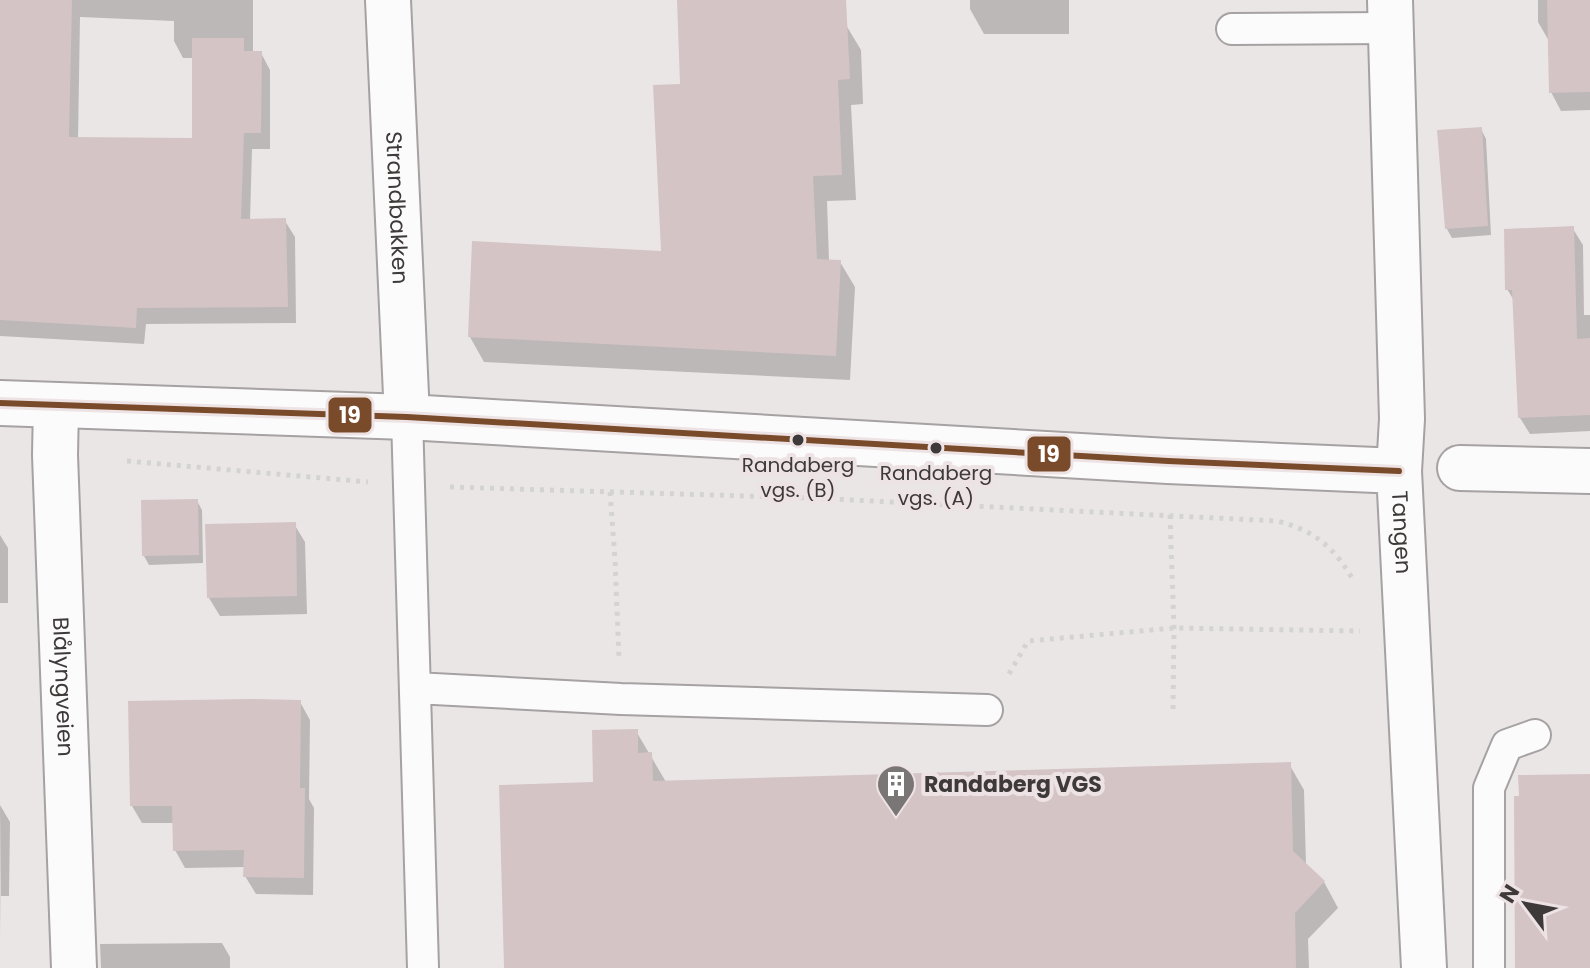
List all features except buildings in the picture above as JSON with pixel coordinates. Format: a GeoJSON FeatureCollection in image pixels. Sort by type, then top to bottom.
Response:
{"type":"FeatureCollection","features":[{"type":"Feature","properties":{"kind":"main road","name":"Strandbakken"},"geometry":{"type":"LineString","coordinates":[[388,0],[407,417]]}},
{"type":"Feature","properties":{"kind":"main road","name":"Tangen"},"geometry":{"type":"LineString","coordinates":[[1390,14],[1402,419],[1399,471],[1424,968]]}},
{"type":"Feature","properties":{"kind":"main road"},"geometry":{"type":"LineString","coordinates":[[0,403],[407,417],[1168,461],[1399,471]]}},
{"type":"Feature","properties":{"kind":"main road","name":"Blålyngveien"},"geometry":{"type":"LineString","coordinates":[[56,405],[55,455],[74,968]]}},
{"type":"Feature","properties":{"kind":"main road"},"geometry":{"type":"LineString","coordinates":[[1460,468],[1590,471]]}},
{"type":"Feature","properties":{"kind":"lane"},"geometry":{"type":"LineString","coordinates":[[1232,29],[1390,14]]}},
{"type":"Feature","properties":{"kind":"lane"},"geometry":{"type":"LineString","coordinates":[[407,417],[423,968]]}},
{"type":"Feature","properties":{"kind":"lane"},"geometry":{"type":"LineString","coordinates":[[415,688],[621,699],[987,710]]}},
{"type":"Feature","properties":{"kind":"lane"},"geometry":{"type":"LineString","coordinates":[[1489,968],[1489,788],[1507,745],[1535,735]]}},
{"type":"Feature","properties":{"kind":"path"},"geometry":{"type":"LineString","coordinates":[[55,455],[409,486],[811,498],[1277,521],[1309,532],[1335,554]]}},
{"type":"Feature","properties":{"kind":"path"},"geometry":{"type":"LineString","coordinates":[[610,492],[621,699]]}},
{"type":"Feature","properties":{"kind":"path"},"geometry":{"type":"LineString","coordinates":[[1170,515],[1173,710]]}},
{"type":"Feature","properties":{"kind":"path"},"geometry":{"type":"LineString","coordinates":[[987,710],[1028,641],[1174,628],[1369,631]]}},
{"type":"Feature","properties":{"kind":"transit line","name":"19"},"geometry":{"type":"LineString","coordinates":[[0,403],[407,417],[1168,461],[1399,471]]}},
{"type":"Feature","properties":{"kind":"place","name":"Randaberg vgs. (B)"},"geometry":{"type":"Point","coordinates":[798,440]}},
{"type":"Feature","properties":{"kind":"place","name":"Randaberg vgs. (A)"},"geometry":{"type":"Point","coordinates":[936,448]}},
{"type":"Feature","properties":{"kind":"place","name":"Randaberg VGS"},"geometry":{"type":"Point","coordinates":[896,818]}}]}
